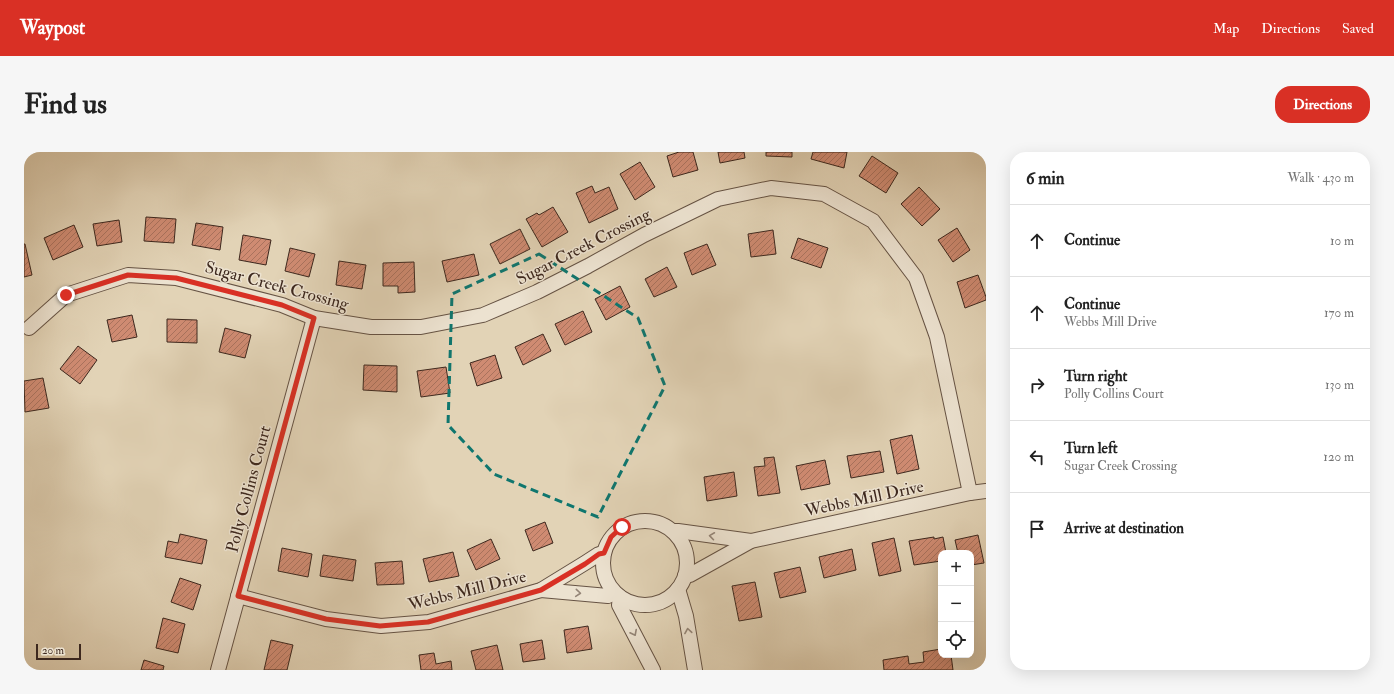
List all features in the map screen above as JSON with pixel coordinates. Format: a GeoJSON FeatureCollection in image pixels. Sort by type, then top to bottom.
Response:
{"type":"FeatureCollection","features":[{"type":"Feature","properties":{"kind":"street","name":"Sugar Creek Crossing"},"geometry":{"type":"LineString","coordinates":[[29,328],[66,295],[128,275],[176,278],[282,305],[314,318],[372,327],[421,328],[483,316],[536,292],[588,266],[644,235],[718,199],[771,188],[824,194],[873,221],[916,278],[937,337],[970,493]]}},
{"type":"Feature","properties":{"kind":"street","name":"Polly Collins Court"},"geometry":{"type":"LineString","coordinates":[[218,670],[314,318]]}},
{"type":"Feature","properties":{"kind":"street","name":"Webbs Mill Drive"},"geometry":{"type":"LineString","coordinates":[[684,576],[690,575],[751,541],[970,493],[986,491]]}},
{"type":"Feature","properties":{"kind":"street"},"geometry":{"type":"LineString","coordinates":[[636,521],[655,522],[662,524],[673,531],[682,542],[686,554],[687,568],[683,581],[678,589],[665,600],[653,605],[638,605],[624,600],[605,579],[602,564],[604,553],[611,537],[622,527],[636,521]]}},
{"type":"Feature","properties":{"kind":"street","name":"Webbs Mill Drive"},"geometry":{"type":"LineString","coordinates":[[673,531],[751,541]]}},
{"type":"Feature","properties":{"kind":"street","name":"Webbs Mill Drive"},"geometry":{"type":"LineString","coordinates":[[238,596],[326,619],[380,626],[428,622],[541,590],[599,554],[604,553]]}},
{"type":"Feature","properties":{"kind":"street"},"geometry":{"type":"LineString","coordinates":[[678,589],[686,616],[694,670]]}},
{"type":"Feature","properties":{"kind":"street","name":"Webbs Mill Drive"},"geometry":{"type":"LineString","coordinates":[[541,590],[608,596],[618,595]]}},
{"type":"Feature","properties":{"kind":"street"},"geometry":{"type":"LineString","coordinates":[[618,595],[619,605],[653,670]]}},
{"type":"Feature","properties":{"kind":"highlighted area"},"geometry":{"type":"Polygon","coordinates":[[[539,254],[638,318],[665,386],[598,517],[494,474],[448,425],[452,294],[539,254]]]}},
{"type":"Feature","properties":{"kind":"building"},"geometry":{"type":"Polygon","coordinates":[[[679,152],[693,152],[698,170],[673,177],[667,156],[679,152]]]}},
{"type":"Feature","properties":{"kind":"building"},"geometry":{"type":"Polygon","coordinates":[[[718,152],[744,152],[745,158],[720,163],[718,152]]]}},
{"type":"Feature","properties":{"kind":"building"},"geometry":{"type":"Polygon","coordinates":[[[766,152],[792,152],[792,157],[766,156],[766,152]]]}},
{"type":"Feature","properties":{"kind":"building"},"geometry":{"type":"Polygon","coordinates":[[[813,152],[847,152],[844,168],[811,159],[813,152]]]}},
{"type":"Feature","properties":{"kind":"building"},"geometry":{"type":"Polygon","coordinates":[[[872,156],[898,173],[886,193],[859,176],[872,156]]]}},
{"type":"Feature","properties":{"kind":"building"},"geometry":{"type":"Polygon","coordinates":[[[640,162],[655,187],[635,200],[620,174],[640,162]]]}},
{"type":"Feature","properties":{"kind":"building"},"geometry":{"type":"Polygon","coordinates":[[[592,186],[595,193],[609,187],[618,209],[589,223],[576,193],[592,186]]]}},
{"type":"Feature","properties":{"kind":"building"},"geometry":{"type":"Polygon","coordinates":[[[919,187],[940,209],[922,226],[901,204],[919,187]]]}},
{"type":"Feature","properties":{"kind":"building"},"geometry":{"type":"Polygon","coordinates":[[[553,207],[568,232],[542,247],[526,219],[537,213],[539,215],[553,207]]]}},
{"type":"Feature","properties":{"kind":"building"},"geometry":{"type":"Polygon","coordinates":[[[146,217],[176,219],[174,243],[144,241],[146,217]]]}},
{"type":"Feature","properties":{"kind":"building"},"geometry":{"type":"Polygon","coordinates":[[[119,220],[122,242],[97,246],[93,224],[119,220]]]}},
{"type":"Feature","properties":{"kind":"building"},"geometry":{"type":"Polygon","coordinates":[[[196,223],[223,227],[220,250],[192,245],[196,223]]]}},
{"type":"Feature","properties":{"kind":"building"},"geometry":{"type":"Polygon","coordinates":[[[74,225],[83,247],[53,260],[44,238],[74,225]]]}},
{"type":"Feature","properties":{"kind":"building"},"geometry":{"type":"Polygon","coordinates":[[[957,228],[970,250],[953,262],[938,240],[957,228]]]}},
{"type":"Feature","properties":{"kind":"building"},"geometry":{"type":"Polygon","coordinates":[[[520,229],[530,249],[500,264],[490,244],[520,229]]]}},
{"type":"Feature","properties":{"kind":"building"},"geometry":{"type":"Polygon","coordinates":[[[773,230],[776,254],[751,257],[748,234],[773,230]]]}},
{"type":"Feature","properties":{"kind":"building"},"geometry":{"type":"Polygon","coordinates":[[[243,235],[271,240],[266,265],[239,260],[243,235]]]}},
{"type":"Feature","properties":{"kind":"building"},"geometry":{"type":"Polygon","coordinates":[[[798,238],[828,248],[821,268],[791,258],[798,238]]]}},
{"type":"Feature","properties":{"kind":"building"},"geometry":{"type":"Polygon","coordinates":[[[24,244],[32,275],[24,277],[24,244]]]}},
{"type":"Feature","properties":{"kind":"building"},"geometry":{"type":"Polygon","coordinates":[[[707,244],[716,265],[692,275],[684,253],[707,244]]]}},
{"type":"Feature","properties":{"kind":"building"},"geometry":{"type":"Polygon","coordinates":[[[290,248],[315,254],[309,277],[285,271],[290,248]]]}},
{"type":"Feature","properties":{"kind":"building"},"geometry":{"type":"Polygon","coordinates":[[[474,254],[479,275],[447,282],[442,261],[474,254]]]}},
{"type":"Feature","properties":{"kind":"building"},"geometry":{"type":"Polygon","coordinates":[[[339,261],[366,265],[362,289],[336,285],[339,261]]]}},
{"type":"Feature","properties":{"kind":"building"},"geometry":{"type":"Polygon","coordinates":[[[414,262],[415,292],[398,293],[398,286],[383,286],[383,263],[414,262]]]}},
{"type":"Feature","properties":{"kind":"building"},"geometry":{"type":"Polygon","coordinates":[[[667,267],[677,287],[654,297],[645,279],[667,267]]]}},
{"type":"Feature","properties":{"kind":"building"},"geometry":{"type":"Polygon","coordinates":[[[978,275],[986,300],[965,308],[957,282],[978,275]]]}},
{"type":"Feature","properties":{"kind":"building"},"geometry":{"type":"Polygon","coordinates":[[[620,286],[630,307],[606,320],[595,299],[620,286]]]}},
{"type":"Feature","properties":{"kind":"building"},"geometry":{"type":"Polygon","coordinates":[[[583,311],[592,332],[565,345],[555,324],[583,311]]]}},
{"type":"Feature","properties":{"kind":"building"},"geometry":{"type":"Polygon","coordinates":[[[132,315],[137,337],[112,342],[107,320],[132,315]]]}},
{"type":"Feature","properties":{"kind":"building"},"geometry":{"type":"Polygon","coordinates":[[[167,319],[197,320],[197,343],[167,342],[167,319]]]}},
{"type":"Feature","properties":{"kind":"building"},"geometry":{"type":"Polygon","coordinates":[[[225,328],[251,335],[245,358],[219,352],[225,328]]]}},
{"type":"Feature","properties":{"kind":"building"},"geometry":{"type":"Polygon","coordinates":[[[543,334],[551,351],[523,365],[515,347],[543,334]]]}},
{"type":"Feature","properties":{"kind":"building"},"geometry":{"type":"Polygon","coordinates":[[[78,346],[97,360],[80,384],[60,369],[78,346]]]}},
{"type":"Feature","properties":{"kind":"building"},"geometry":{"type":"Polygon","coordinates":[[[495,355],[502,378],[477,386],[470,363],[495,355]]]}},
{"type":"Feature","properties":{"kind":"building"},"geometry":{"type":"Polygon","coordinates":[[[364,365],[397,366],[397,392],[363,390],[364,365]]]}},
{"type":"Feature","properties":{"kind":"building"},"geometry":{"type":"Polygon","coordinates":[[[446,367],[450,393],[421,397],[417,371],[446,367]]]}},
{"type":"Feature","properties":{"kind":"building"},"geometry":{"type":"Polygon","coordinates":[[[43,378],[49,408],[25,412],[24,381],[43,378]]]}},
{"type":"Feature","properties":{"kind":"building"},"geometry":{"type":"Polygon","coordinates":[[[912,435],[919,469],[897,474],[890,440],[912,435]]]}},
{"type":"Feature","properties":{"kind":"building"},"geometry":{"type":"Polygon","coordinates":[[[880,451],[884,472],[851,478],[847,456],[880,451]]]}},
{"type":"Feature","properties":{"kind":"building"},"geometry":{"type":"Polygon","coordinates":[[[774,457],[780,493],[758,496],[754,467],[765,466],[764,458],[774,457]]]}},
{"type":"Feature","properties":{"kind":"building"},"geometry":{"type":"Polygon","coordinates":[[[825,460],[830,484],[801,490],[796,466],[825,460]]]}},
{"type":"Feature","properties":{"kind":"building"},"geometry":{"type":"Polygon","coordinates":[[[734,472],[737,496],[707,501],[704,477],[734,472]]]}},
{"type":"Feature","properties":{"kind":"building"},"geometry":{"type":"Polygon","coordinates":[[[545,522],[553,543],[533,551],[525,530],[545,522]]]}},
{"type":"Feature","properties":{"kind":"building"},"geometry":{"type":"Polygon","coordinates":[[[180,534],[207,540],[202,564],[165,557],[168,541],[178,543],[180,534]]]}},
{"type":"Feature","properties":{"kind":"building"},"geometry":{"type":"Polygon","coordinates":[[[978,535],[984,563],[974,565],[974,550],[957,550],[955,540],[978,535]]]}},
{"type":"Feature","properties":{"kind":"building"},"geometry":{"type":"Polygon","coordinates":[[[943,537],[945,550],[938,550],[938,561],[914,565],[909,541],[943,537]]]}},
{"type":"Feature","properties":{"kind":"building"},"geometry":{"type":"Polygon","coordinates":[[[894,538],[901,571],[879,576],[872,543],[894,538]]]}},
{"type":"Feature","properties":{"kind":"building"},"geometry":{"type":"Polygon","coordinates":[[[491,539],[500,559],[476,570],[467,550],[491,539]]]}},
{"type":"Feature","properties":{"kind":"building"},"geometry":{"type":"Polygon","coordinates":[[[282,548],[312,554],[308,577],[278,571],[282,548]]]}},
{"type":"Feature","properties":{"kind":"building"},"geometry":{"type":"Polygon","coordinates":[[[852,549],[856,570],[824,578],[819,557],[852,549]]]}},
{"type":"Feature","properties":{"kind":"building"},"geometry":{"type":"Polygon","coordinates":[[[453,552],[459,576],[429,582],[423,559],[453,552]]]}},
{"type":"Feature","properties":{"kind":"building"},"geometry":{"type":"Polygon","coordinates":[[[323,555],[356,560],[353,581],[320,576],[323,555]]]}},
{"type":"Feature","properties":{"kind":"building"},"geometry":{"type":"Polygon","coordinates":[[[402,561],[404,584],[377,585],[375,563],[402,561]]]}},
{"type":"Feature","properties":{"kind":"building"},"geometry":{"type":"Polygon","coordinates":[[[800,567],[806,592],[780,598],[774,573],[800,567]]]}},
{"type":"Feature","properties":{"kind":"building"},"geometry":{"type":"Polygon","coordinates":[[[180,578],[201,585],[193,610],[171,602],[180,578]]]}},
{"type":"Feature","properties":{"kind":"building"},"geometry":{"type":"Polygon","coordinates":[[[755,582],[762,617],[739,621],[732,586],[755,582]]]}},
{"type":"Feature","properties":{"kind":"building"},"geometry":{"type":"Polygon","coordinates":[[[163,618],[185,624],[178,653],[156,648],[163,618]]]}},
{"type":"Feature","properties":{"kind":"building"},"geometry":{"type":"Polygon","coordinates":[[[588,626],[592,649],[567,653],[564,630],[588,626]]]}},
{"type":"Feature","properties":{"kind":"building"},"geometry":{"type":"Polygon","coordinates":[[[271,640],[293,645],[287,670],[264,670],[271,640]]]}},
{"type":"Feature","properties":{"kind":"building"},"geometry":{"type":"Polygon","coordinates":[[[542,640],[545,659],[523,662],[520,644],[542,640]]]}},
{"type":"Feature","properties":{"kind":"building"},"geometry":{"type":"Polygon","coordinates":[[[497,645],[503,670],[476,670],[471,651],[497,645]]]}},
{"type":"Feature","properties":{"kind":"building"},"geometry":{"type":"Polygon","coordinates":[[[938,650],[938,658],[951,658],[953,670],[884,670],[883,660],[908,656],[909,664],[924,662],[923,652],[938,650]]]}},
{"type":"Feature","properties":{"kind":"building"},"geometry":{"type":"Polygon","coordinates":[[[434,653],[436,664],[451,661],[452,670],[421,670],[419,655],[434,653]]]}},
{"type":"Feature","properties":{"kind":"building"},"geometry":{"type":"Polygon","coordinates":[[[144,660],[164,666],[163,670],[141,670],[144,660]]]}},
{"type":"Feature","properties":{"kind":"route"},"geometry":{"type":"LineString","coordinates":[[66,295],[128,275],[176,278],[282,305],[314,318],[238,596],[326,619],[380,626],[428,622],[541,590],[599,554],[604,553],[604,550],[611,537],[622,527]]}}]}
